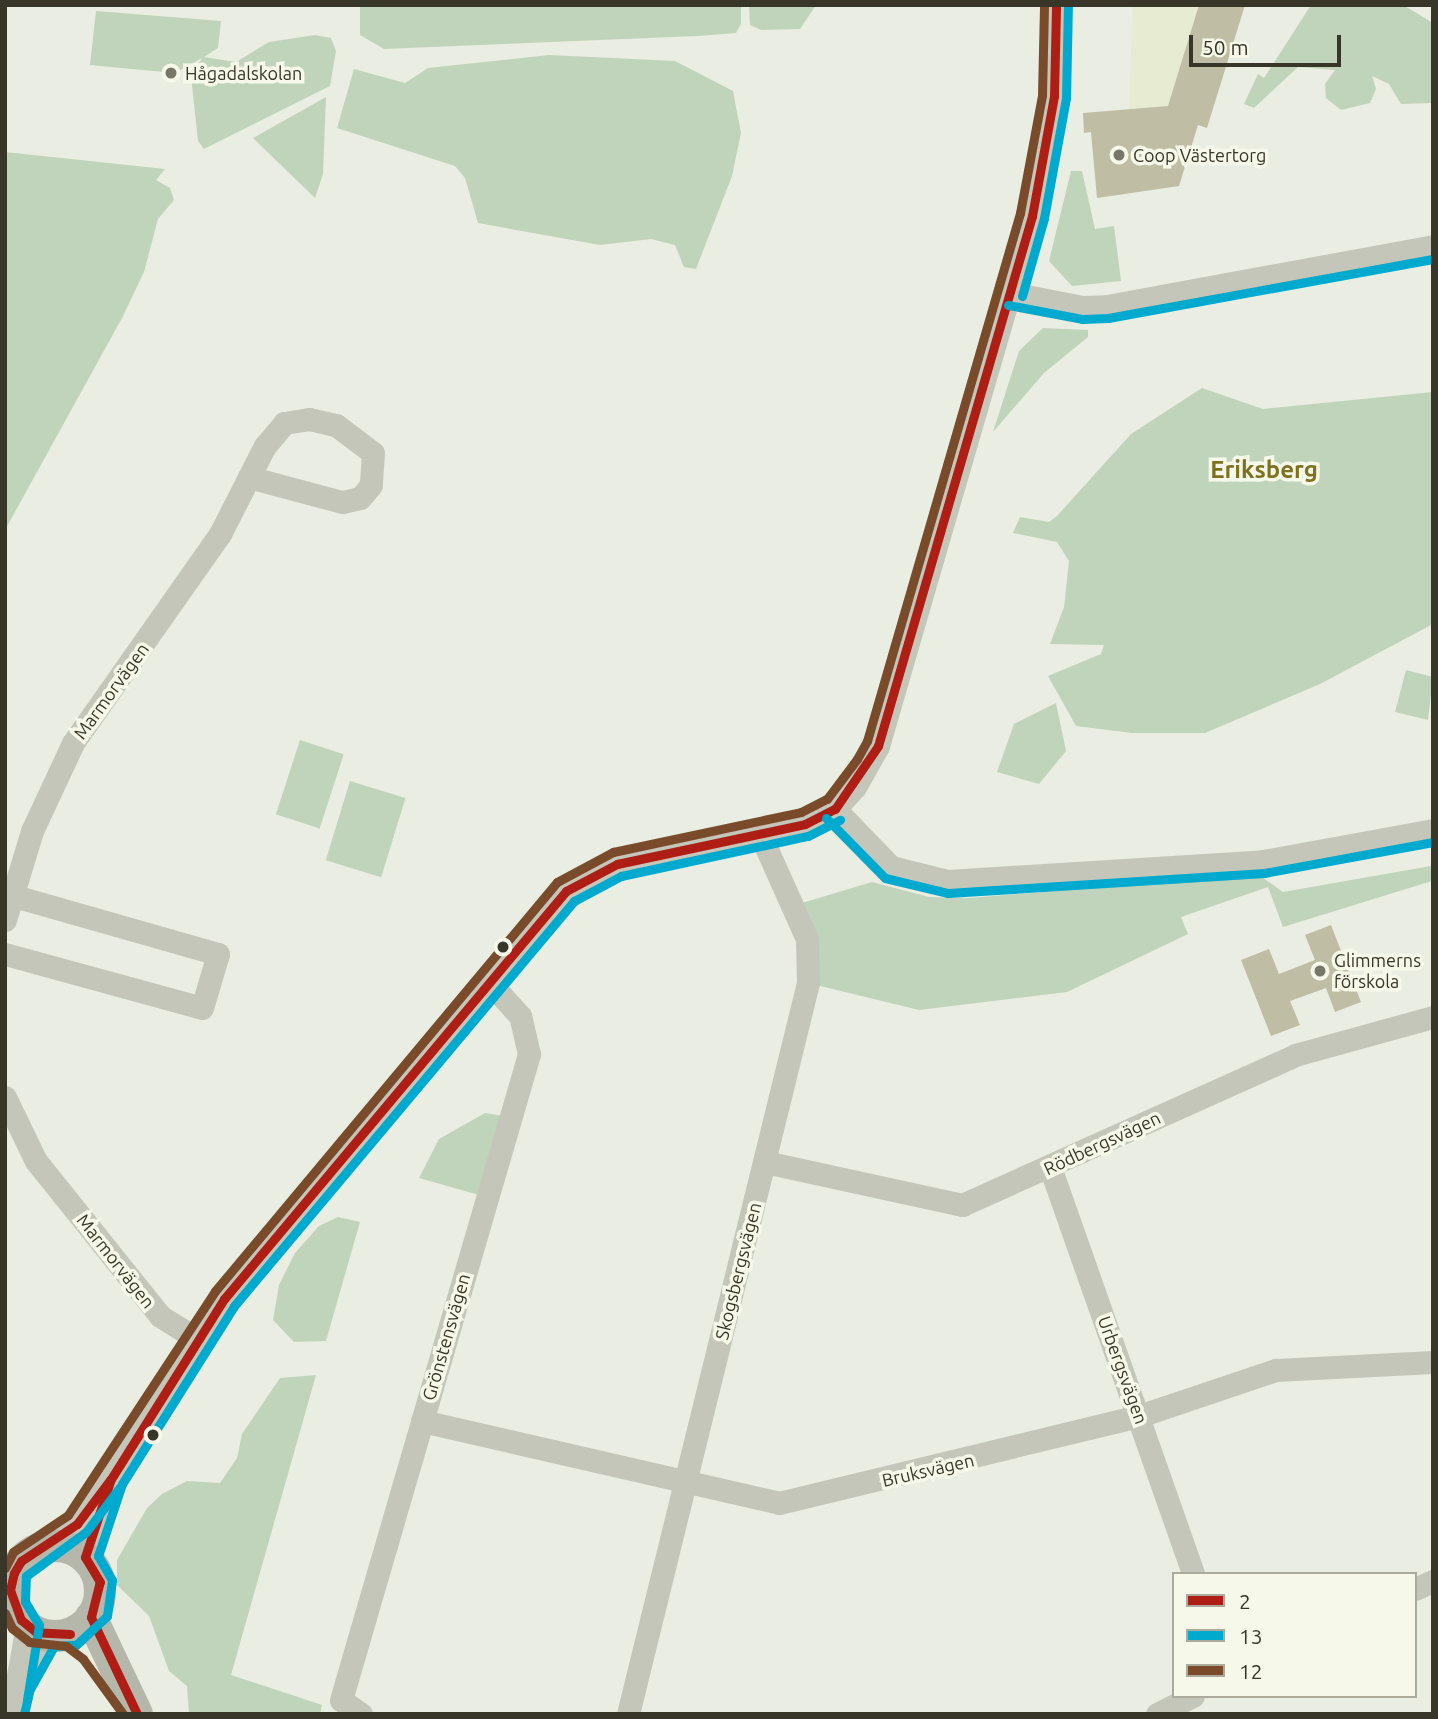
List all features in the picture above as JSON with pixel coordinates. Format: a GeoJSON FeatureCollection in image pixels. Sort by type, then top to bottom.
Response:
{"type":"FeatureCollection","features":[{"type":"Feature","properties":{"kind":"street"},"geometry":{"type":"LineString","coordinates":[[137,1714],[120,1683],[59,1628],[13,1606],[25,1557],[77,1524],[111,1479],[224,1299],[491,984],[566,891],[617,864],[805,824],[835,809],[878,746],[1032,216],[1054,96],[1056,5]]}},
{"type":"Feature","properties":{"kind":"street"},"geometry":{"type":"LineString","coordinates":[[1010,293],[1083,307],[1107,306],[1433,246]]}},
{"type":"Feature","properties":{"kind":"street","name":"Marmorvägen"},"geometry":{"type":"LineString","coordinates":[[5,920],[10,895],[32,831],[73,743],[220,534],[249,477],[284,423],[309,419],[336,425],[373,453],[372,485],[360,498],[342,502],[249,477]]}},
{"type":"Feature","properties":{"kind":"street"},"geometry":{"type":"LineString","coordinates":[[835,809],[891,866],[948,881],[1263,861],[1433,830]]}},
{"type":"Feature","properties":{"kind":"street","name":"Skogsbergsvägen"},"geometry":{"type":"LineString","coordinates":[[628,1714],[687,1485],[808,983],[807,939],[760,834]]}},
{"type":"Feature","properties":{"kind":"street"},"geometry":{"type":"LineString","coordinates":[[5,954],[202,1008],[218,954],[10,895]]}},
{"type":"Feature","properties":{"kind":"street","name":"Grönstensvägen"},"geometry":{"type":"LineString","coordinates":[[361,1714],[341,1700],[528,1054],[520,1016],[491,984]]}},
{"type":"Feature","properties":{"kind":"street","name":"Rödbergsvägen"},"geometry":{"type":"LineString","coordinates":[[765,1162],[962,1205],[1296,1055],[1433,1017]]}},
{"type":"Feature","properties":{"kind":"street","name":"Marmorvägen"},"geometry":{"type":"LineString","coordinates":[[5,1097],[36,1161],[152,1307],[197,1339]]}},
{"type":"Feature","properties":{"kind":"street","name":"Urbergsvägen"},"geometry":{"type":"LineString","coordinates":[[1050,1167],[1192,1572]]}},
{"type":"Feature","properties":{"kind":"street","name":"Bruksvägen"},"geometry":{"type":"LineString","coordinates":[[422,1422],[687,1485],[779,1503],[1139,1416],[1276,1370],[1433,1362]]}},
{"type":"Feature","properties":{"kind":"street"},"geometry":{"type":"LineString","coordinates":[[11,1714],[19,1684],[59,1628],[100,1582],[85,1556],[111,1479]]}},
{"type":"Feature","properties":{"kind":"street"},"geometry":{"type":"LineString","coordinates":[[5,1538],[25,1557],[85,1556]]}},
{"type":"Feature","properties":{"kind":"street"},"geometry":{"type":"LineString","coordinates":[[1417,1588],[1433,1581]]}},
{"type":"Feature","properties":{"kind":"street"},"geometry":{"type":"LineString","coordinates":[[1157,1714],[1190,1698]]}},
{"type":"Feature","properties":{"kind":"shaded area"},"geometry":{"type":"Polygon","coordinates":[[[360,5],[741,5],[741,24],[736,33],[698,36],[384,49],[360,35],[360,5]]]}},
{"type":"Feature","properties":{"kind":"shaded area"},"geometry":{"type":"Polygon","coordinates":[[[749,5],[816,5],[800,29],[761,30],[750,25],[749,5]]]}},
{"type":"Feature","properties":{"kind":"shaded area"},"geometry":{"type":"Polygon","coordinates":[[[1133,5],[1199,5],[1168,106],[1129,109],[1133,5]]]}},
{"type":"Feature","properties":{"kind":"shaded area"},"geometry":{"type":"Polygon","coordinates":[[[1311,5],[1403,5],[1433,23],[1433,103],[1401,104],[1389,84],[1372,76],[1376,89],[1370,103],[1341,110],[1326,98],[1325,84],[1335,70],[1298,67],[1254,108],[1244,104],[1258,74],[1264,78],[1311,5]]]}},
{"type":"Feature","properties":{"kind":"shaded area"},"geometry":{"type":"Polygon","coordinates":[[[96,11],[221,21],[218,48],[204,57],[236,62],[269,42],[315,35],[331,38],[336,51],[330,86],[204,149],[198,141],[191,76],[202,58],[175,73],[90,65],[96,11]]]}},
{"type":"Feature","properties":{"kind":"shaded area"},"geometry":{"type":"Polygon","coordinates":[[[549,55],[675,61],[733,91],[741,133],[732,176],[696,269],[684,267],[675,245],[651,239],[600,245],[478,223],[465,178],[455,166],[337,128],[354,69],[405,83],[428,68],[549,55]]]}},
{"type":"Feature","properties":{"kind":"shaded area"},"geometry":{"type":"Polygon","coordinates":[[[326,97],[323,174],[315,198],[253,138],[326,97]]]}},
{"type":"Feature","properties":{"kind":"shaded area"},"geometry":{"type":"Polygon","coordinates":[[[5,152],[165,169],[156,180],[170,188],[174,200],[158,219],[144,272],[122,318],[5,530],[5,152]]]}},
{"type":"Feature","properties":{"kind":"shaded area"},"geometry":{"type":"Polygon","coordinates":[[[1071,171],[1082,171],[1095,229],[1114,226],[1121,281],[1072,286],[1049,261],[1071,171]]]}},
{"type":"Feature","properties":{"kind":"shaded area"},"geometry":{"type":"Polygon","coordinates":[[[1043,328],[1088,330],[1088,337],[1044,373],[993,432],[1019,351],[1043,328]]]}},
{"type":"Feature","properties":{"kind":"shaded area"},"geometry":{"type":"Polygon","coordinates":[[[1202,388],[1263,409],[1433,392],[1433,624],[1320,684],[1205,733],[1132,733],[1076,726],[1048,676],[1101,654],[1104,645],[1050,644],[1064,607],[1069,561],[1057,542],[1013,533],[1020,517],[1049,522],[1057,516],[1131,434],[1202,388]]]}},
{"type":"Feature","properties":{"kind":"shaded area"},"geometry":{"type":"Polygon","coordinates":[[[1406,670],[1433,677],[1428,720],[1395,712],[1406,670]]]}},
{"type":"Feature","properties":{"kind":"shaded area"},"geometry":{"type":"Polygon","coordinates":[[[1056,703],[1066,751],[1039,784],[997,772],[1014,724],[1056,703]]]}},
{"type":"Feature","properties":{"kind":"shaded area"},"geometry":{"type":"Polygon","coordinates":[[[300,740],[344,754],[320,828],[276,814],[300,740]]]}},
{"type":"Feature","properties":{"kind":"shaded area"},"geometry":{"type":"Polygon","coordinates":[[[350,781],[405,798],[381,877],[326,860],[350,781]]]}},
{"type":"Feature","properties":{"kind":"shaded area"},"geometry":{"type":"Polygon","coordinates":[[[1431,866],[1432,881],[1283,927],[1268,887],[1181,917],[1188,934],[1067,992],[919,1010],[808,983],[792,906],[872,882],[929,897],[969,898],[1259,875],[1283,892],[1431,866]]]}},
{"type":"Feature","properties":{"kind":"shaded area"},"geometry":{"type":"Polygon","coordinates":[[[485,1113],[510,1117],[486,1197],[419,1178],[439,1139],[485,1113]]]}},
{"type":"Feature","properties":{"kind":"shaded area"},"geometry":{"type":"Polygon","coordinates":[[[338,1217],[360,1222],[326,1341],[294,1342],[273,1320],[279,1285],[295,1253],[319,1226],[338,1217]]]}},
{"type":"Feature","properties":{"kind":"shaded area"},"geometry":{"type":"Polygon","coordinates":[[[316,1375],[231,1675],[322,1705],[320,1714],[189,1714],[187,1686],[169,1671],[149,1616],[117,1585],[117,1560],[147,1508],[162,1494],[187,1481],[220,1483],[237,1458],[242,1434],[280,1378],[316,1375]]]}},
{"type":"Feature","properties":{"kind":"building"},"geometry":{"type":"Polygon","coordinates":[[[1199,5],[1245,5],[1207,128],[1198,125],[1179,186],[1097,198],[1091,132],[1084,133],[1083,113],[1168,106],[1199,5]]]}},
{"type":"Feature","properties":{"kind":"building","name":"Glimmerns förskola"},"geometry":{"type":"Polygon","coordinates":[[[1331,925],[1361,1002],[1335,1012],[1326,988],[1290,1001],[1300,1025],[1271,1036],[1241,960],[1269,949],[1279,974],[1315,960],[1305,935],[1331,925]]]}},
{"type":"Feature","properties":{"kind":"transit line","name":"12"},"geometry":{"type":"LineString","coordinates":[[5,1568],[13,1552],[68,1515],[215,1291],[557,882],[613,852],[801,812],[827,799],[857,759],[867,741],[1020,213],[1042,95],[1044,5]]}},
{"type":"Feature","properties":{"kind":"transit line","name":"2"},"geometry":{"type":"LineString","coordinates":[[137,1714],[91,1617],[100,1582],[85,1557],[111,1479],[224,1299],[566,891],[617,864],[805,824],[835,809],[878,746],[1032,216],[1054,96],[1056,5]]}},
{"type":"Feature","properties":{"kind":"transit line","name":"13"},"geometry":{"type":"LineString","coordinates":[[1022,296],[1044,218],[1066,98],[1068,5]]}},
{"type":"Feature","properties":{"kind":"transit line","name":"13"},"geometry":{"type":"LineString","coordinates":[[1008,305],[1082,319],[1108,318],[1433,259]]}},
{"type":"Feature","properties":{"kind":"transit line","name":"13"},"geometry":{"type":"LineString","coordinates":[[826,818],[885,878],[948,893],[1264,873],[1433,842]]}},
{"type":"Feature","properties":{"kind":"transit line","name":"13"},"geometry":{"type":"LineString","coordinates":[[24,1714],[30,1689],[54,1646],[76,1645],[107,1616],[112,1580],[98,1556],[122,1484],[234,1306],[574,901],[621,876],[808,836],[840,820]]}},
{"type":"Feature","properties":{"kind":"transit line","name":"2"},"geometry":{"type":"LineString","coordinates":[[70,1634],[36,1632],[21,1620],[10,1590],[14,1573],[21,1561],[77,1524],[110,1480]]}},
{"type":"Feature","properties":{"kind":"transit line","name":"13"},"geometry":{"type":"LineString","coordinates":[[27,1700],[39,1625],[25,1602],[26,1576],[86,1532],[120,1487]]}},
{"type":"Feature","properties":{"kind":"transit line","name":"12"},"geometry":{"type":"LineString","coordinates":[[5,1613],[12,1628],[29,1642],[66,1646],[83,1659],[123,1714]]}},
{"type":"Feature","properties":{"kind":"place","name":"Hågadalskolan"},"geometry":{"type":"Point","coordinates":[171,73]}},
{"type":"Feature","properties":{"kind":"place","name":"Coop Västertorg"},"geometry":{"type":"Point","coordinates":[1119,155]}},
{"type":"Feature","properties":{"kind":"place","name":"Glimmerns förskola"},"geometry":{"type":"Point","coordinates":[1320,971]}},
{"type":"Feature","properties":{"kind":"district","name":"Eriksberg"},"geometry":{"type":"Point","coordinates":[1264,470]}}]}
